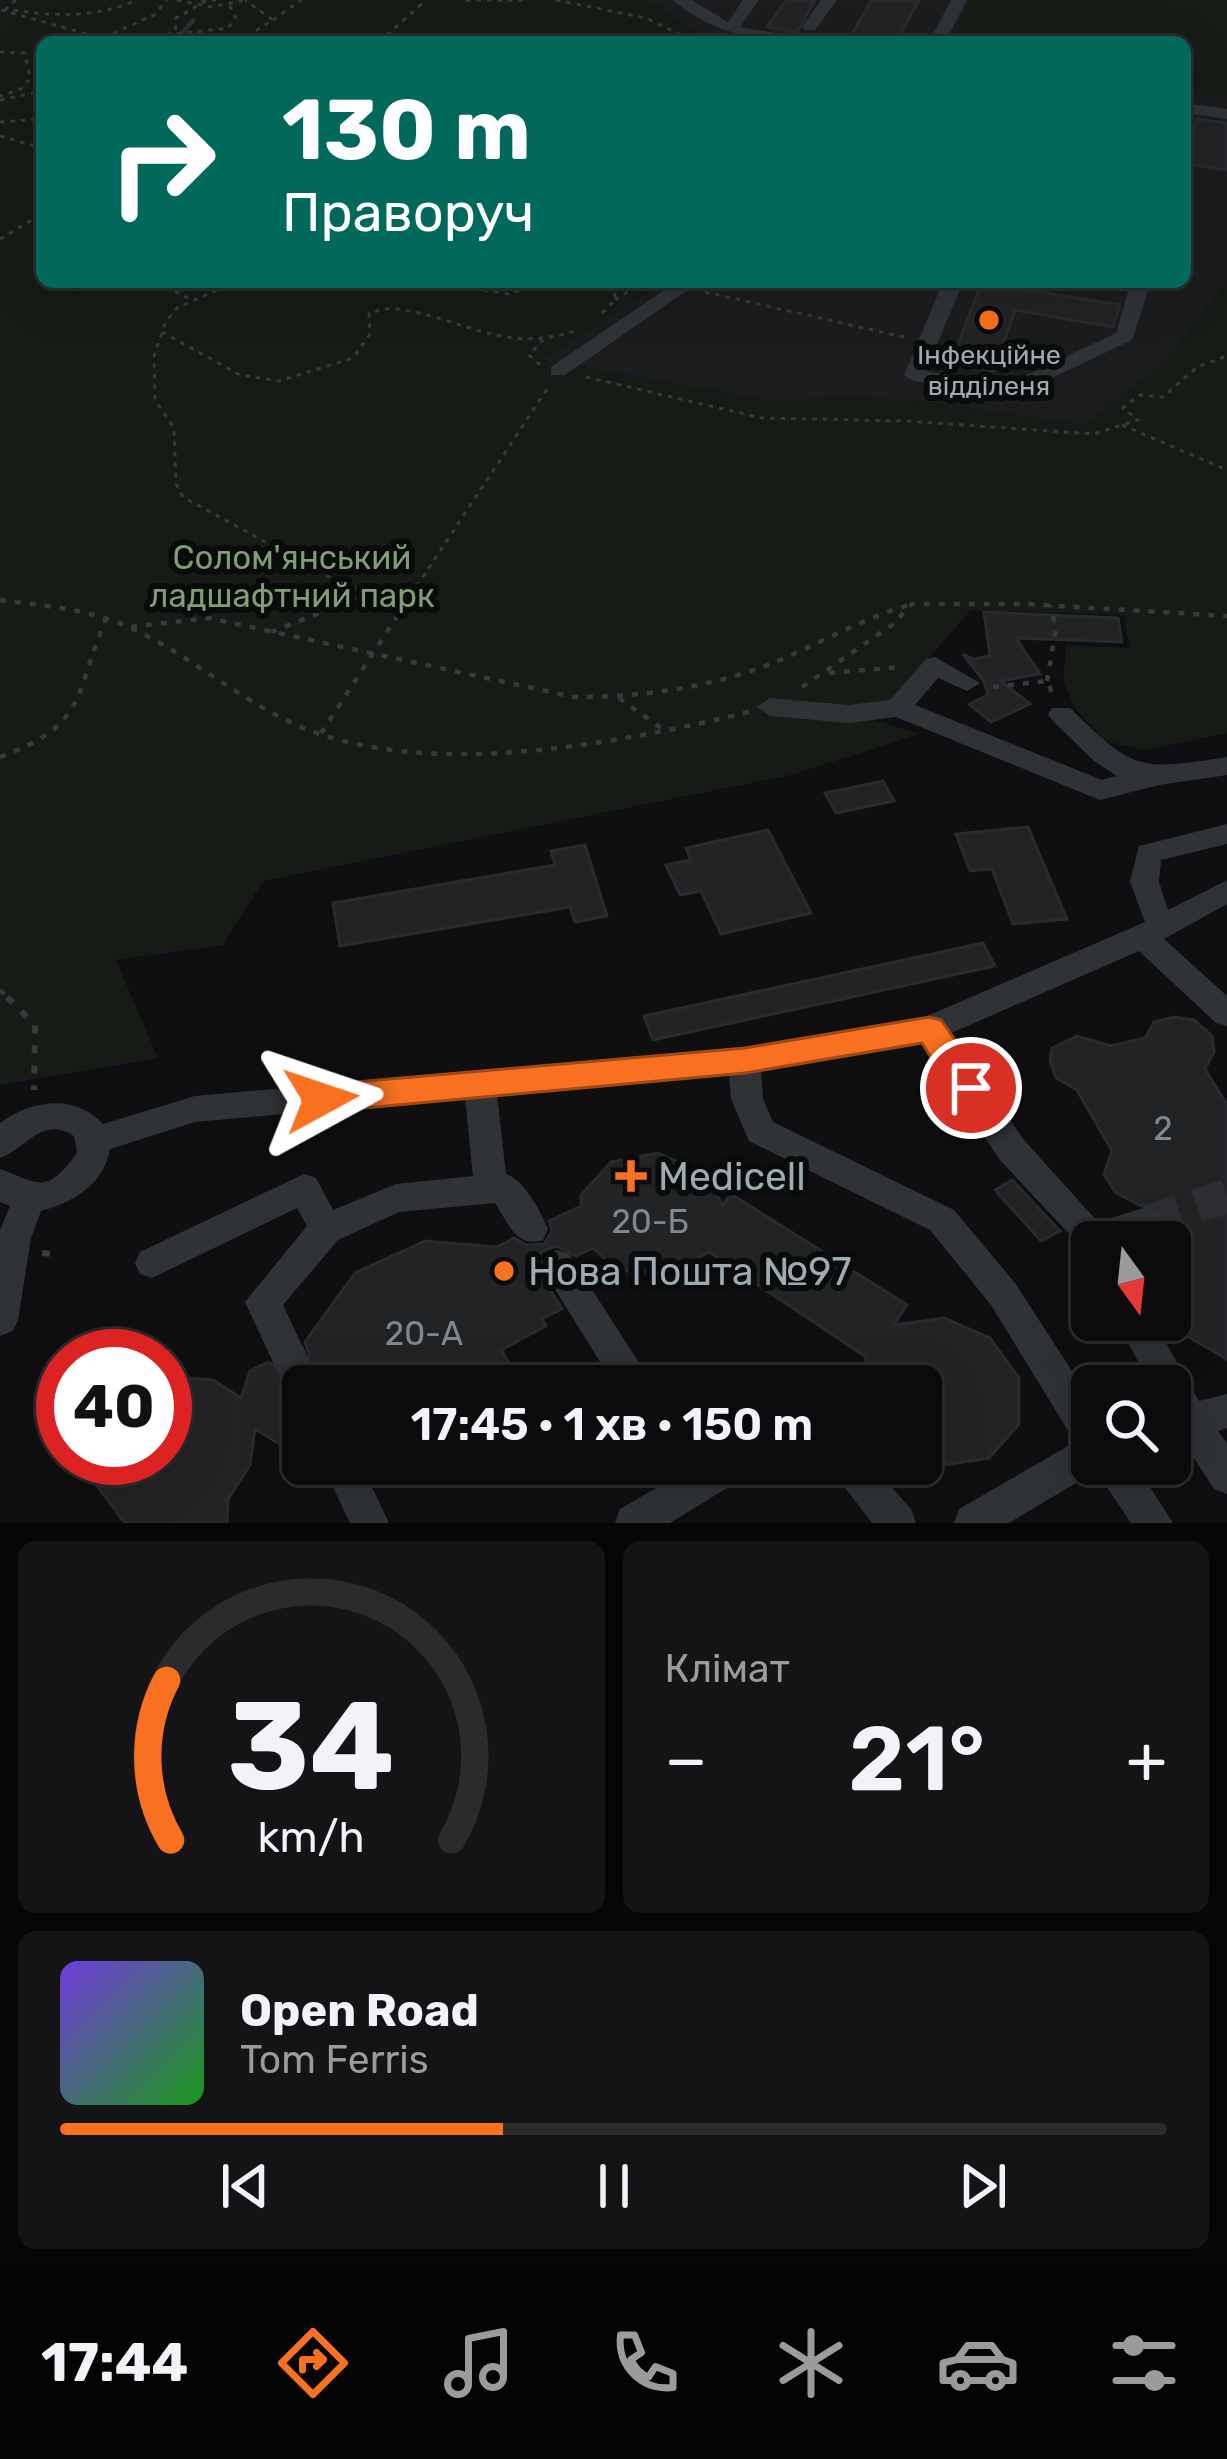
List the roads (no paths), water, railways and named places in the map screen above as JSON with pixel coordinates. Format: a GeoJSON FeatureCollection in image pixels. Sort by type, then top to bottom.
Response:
{"type":"FeatureCollection","features":[{"type":"Feature","properties":{"kind":"street"},"geometry":{"type":"LineString","coordinates":[[680,0],[730,30],[809,35],[829,0]]}},
{"type":"Feature","properties":{"kind":"street"},"geometry":{"type":"LineString","coordinates":[[730,30],[751,0]]}},
{"type":"Feature","properties":{"kind":"street"},"geometry":{"type":"LineString","coordinates":[[940,36],[959,0]]}},
{"type":"Feature","properties":{"kind":"street"},"geometry":{"type":"LineString","coordinates":[[1191,109],[1227,115]]}},
{"type":"Feature","properties":{"kind":"street"},"geometry":{"type":"LineString","coordinates":[[558,371],[680,288]]}},
{"type":"Feature","properties":{"kind":"street"},"geometry":{"type":"LineString","coordinates":[[950,288],[914,374],[1011,391],[1125,336],[1138,291],[1134,288]]}},
{"type":"Feature","properties":{"kind":"street"},"geometry":{"type":"LineString","coordinates":[[898,708],[934,664],[968,683]]}},
{"type":"Feature","properties":{"kind":"street"},"geometry":{"type":"LineString","coordinates":[[770,707],[849,714],[898,708],[1100,790],[1227,766]]}},
{"type":"Feature","properties":{"kind":"street"},"geometry":{"type":"LineString","coordinates":[[1044,768],[1071,724],[1113,767],[1148,778]]}},
{"type":"Feature","properties":{"kind":"street"},"geometry":{"type":"LineString","coordinates":[[1227,833],[1149,854],[1141,872],[1153,932],[1227,1014]]}},
{"type":"Feature","properties":{"kind":"street"},"geometry":{"type":"LineString","coordinates":[[94,1140],[195,1109],[745,1060],[929,1029],[1153,932],[1227,891]]}},
{"type":"Feature","properties":{"kind":"street"},"geometry":{"type":"LineString","coordinates":[[929,1029],[1012,1150],[1074,1221]]}},
{"type":"Feature","properties":{"kind":"street"},"geometry":{"type":"LineString","coordinates":[[745,1060],[748,1099],[761,1131],[942,1220],[1003,1294],[1071,1402]]}},
{"type":"Feature","properties":{"kind":"street"},"geometry":{"type":"LineString","coordinates":[[480,1086],[490,1189]]}},
{"type":"Feature","properties":{"kind":"street"},"geometry":{"type":"LineString","coordinates":[[0,1144],[22,1123],[52,1114],[80,1121],[94,1140],[94,1153],[80,1178],[51,1194],[15,1190],[14,1238],[0,1320]]}},
{"type":"Feature","properties":{"kind":"street"},"geometry":{"type":"LineString","coordinates":[[152,1263],[304,1188],[326,1229]]}},
{"type":"Feature","properties":{"kind":"street"},"geometry":{"type":"LineString","coordinates":[[287,1352],[262,1301],[326,1229],[396,1198],[504,1188],[531,1229]]}},
{"type":"Feature","properties":{"kind":"street"},"geometry":{"type":"LineString","coordinates":[[557,1265],[622,1365]]}},
{"type":"Feature","properties":{"kind":"street"},"geometry":{"type":"LineString","coordinates":[[1191,1421],[1227,1411]]}},
{"type":"Feature","properties":{"kind":"street"},"geometry":{"type":"LineString","coordinates":[[1191,1422],[1227,1476]]}},
{"type":"Feature","properties":{"kind":"street"},"geometry":{"type":"LineString","coordinates":[[973,1523],[1071,1465]]}},
{"type":"Feature","properties":{"kind":"street"},"geometry":{"type":"LineString","coordinates":[[351,1485],[370,1523]]}},
{"type":"Feature","properties":{"kind":"street"},"geometry":{"type":"LineString","coordinates":[[634,1523],[686,1485]]}},
{"type":"Feature","properties":{"kind":"street"},"geometry":{"type":"LineString","coordinates":[[864,1485],[897,1523]]}},
{"type":"Feature","properties":{"kind":"street"},"geometry":{"type":"LineString","coordinates":[[1127,1485],[1154,1523]]}},
{"type":"Feature","properties":{"kind":"waterway"},"geometry":{"type":"LineString","coordinates":[[179,36],[193,20]]}},
{"type":"Feature","properties":{"kind":"tunnel"},"geometry":{"type":"LineString","coordinates":[[1150,1221],[1227,1196]]}},
{"type":"Feature","properties":{"kind":"tunnel"},"geometry":{"type":"LineString","coordinates":[[287,1352],[293,1365]]}},
{"type":"Feature","properties":{"kind":"place","name":"Інфекційне відділеня"},"geometry":{"type":"Point","coordinates":[989,320]}},
{"type":"Feature","properties":{"kind":"place","name":"Medicell"},"geometry":{"type":"Point","coordinates":[631,1176]}},
{"type":"Feature","properties":{"kind":"place","name":"Нова Пошта №97"},"geometry":{"type":"Point","coordinates":[504,1271]}},
{"type":"Feature","properties":{"kind":"park label","name":"Солом'янський ладшафтний парк"},"geometry":{"type":"Point","coordinates":[292,576]}}]}
